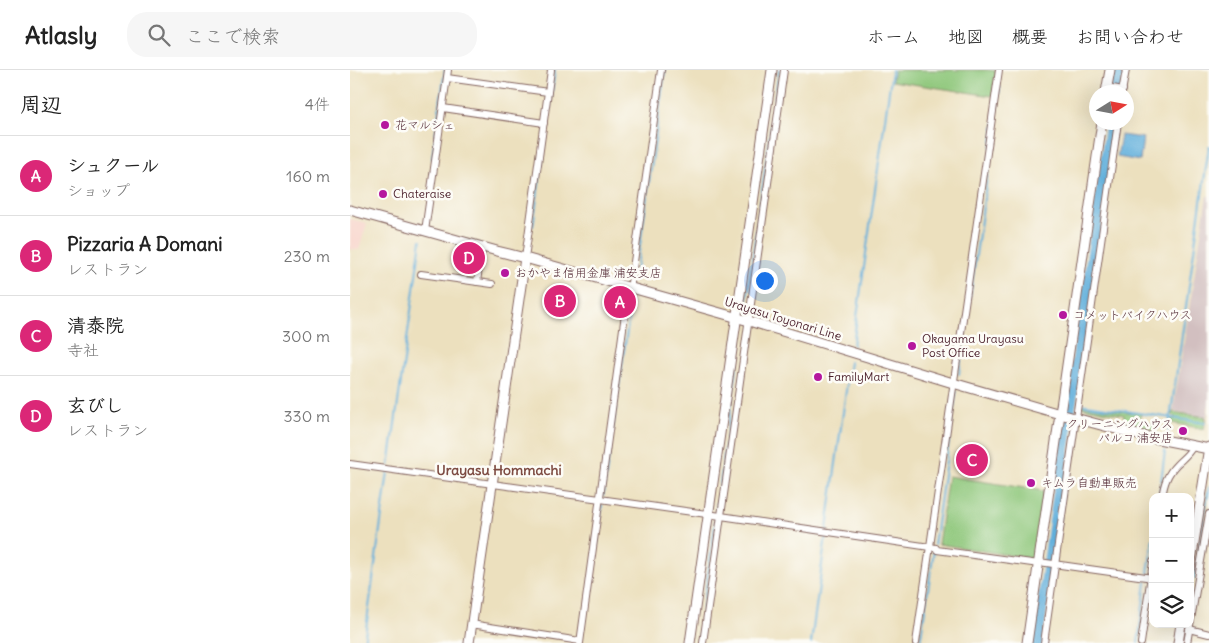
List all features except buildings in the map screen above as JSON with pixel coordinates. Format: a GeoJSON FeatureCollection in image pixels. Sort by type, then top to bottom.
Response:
{"type":"FeatureCollection","features":[{"type":"Feature","properties":{"kind":"street"},"geometry":{"type":"LineString","coordinates":[[425,231],[448,70]]}},
{"type":"Feature","properties":{"kind":"street"},"geometry":{"type":"LineString","coordinates":[[468,643],[474,625],[492,484],[551,70]]}},
{"type":"Feature","properties":{"kind":"street"},"geometry":{"type":"LineString","coordinates":[[474,625],[580,642],[628,292],[662,70]]}},
{"type":"Feature","properties":{"kind":"street"},"geometry":{"type":"LineString","coordinates":[[690,643],[715,516],[743,319],[772,70]]}},
{"type":"Feature","properties":{"kind":"street"},"geometry":{"type":"LineString","coordinates":[[703,643],[715,516],[743,319],[784,70]]}},
{"type":"Feature","properties":{"kind":"street"},"geometry":{"type":"LineString","coordinates":[[916,643],[932,547],[953,383],[999,70]]}},
{"type":"Feature","properties":{"kind":"street"},"geometry":{"type":"LineString","coordinates":[[1108,85],[1110,70]]}},
{"type":"Feature","properties":{"kind":"street"},"geometry":{"type":"LineString","coordinates":[[1123,85],[1126,70]]}},
{"type":"Feature","properties":{"kind":"street"},"geometry":{"type":"LineString","coordinates":[[447,78],[548,92]]}},
{"type":"Feature","properties":{"kind":"street"},"geometry":{"type":"LineString","coordinates":[[443,108],[544,123]]}},
{"type":"Feature","properties":{"kind":"street"},"geometry":{"type":"LineString","coordinates":[[1044,643],[1046,563],[1069,416],[1101,130]]}},
{"type":"Feature","properties":{"kind":"street"},"geometry":{"type":"LineString","coordinates":[[1027,643],[1046,563],[1117,130]]}},
{"type":"Feature","properties":{"kind":"street","name":"Urayasu Toyonari Line"},"geometry":{"type":"LineString","coordinates":[[350,210],[743,319],[953,383],[1138,436],[1209,448]]}},
{"type":"Feature","properties":{"kind":"street"},"geometry":{"type":"LineString","coordinates":[[478,282],[482,247]]}},
{"type":"Feature","properties":{"kind":"street"},"geometry":{"type":"LineString","coordinates":[[420,274],[492,284]]}},
{"type":"Feature","properties":{"kind":"street"},"geometry":{"type":"LineString","coordinates":[[1163,493],[1169,474],[1189,453],[1193,446]]}},
{"type":"Feature","properties":{"kind":"street"},"geometry":{"type":"LineString","coordinates":[[1194,543],[1209,448]]}},
{"type":"Feature","properties":{"kind":"street"},"geometry":{"type":"LineString","coordinates":[[350,464],[932,547],[937,550],[1149,578]]}},
{"type":"Feature","properties":{"kind":"street"},"geometry":{"type":"LineString","coordinates":[[1194,585],[1207,542],[1209,514]]}},
{"type":"Feature","properties":{"kind":"street"},"geometry":{"type":"LineString","coordinates":[[1141,643],[1151,583]]}},
{"type":"Feature","properties":{"kind":"street"},"geometry":{"type":"LineString","coordinates":[[1178,643],[1185,628]]}},
{"type":"Feature","properties":{"kind":"street"},"geometry":{"type":"LineString","coordinates":[[1185,628],[1187,643]]}},
{"type":"Feature","properties":{"kind":"street"},"geometry":{"type":"LineString","coordinates":[[1188,628],[1209,634]]}},
{"type":"Feature","properties":{"kind":"shaded area"},"geometry":{"type":"Polygon","coordinates":[[[1207,196],[1209,196],[1209,402],[1207,417],[1173,411],[1207,196]]]}},
{"type":"Feature","properties":{"kind":"shaded area"},"geometry":{"type":"Polygon","coordinates":[[[350,219],[367,223],[359,250],[350,249],[350,219]]]}},
{"type":"Feature","properties":{"kind":"green space"},"geometry":{"type":"Polygon","coordinates":[[[894,70],[996,71],[992,96],[892,81],[894,70]]]}},
{"type":"Feature","properties":{"kind":"green space"},"geometry":{"type":"Polygon","coordinates":[[[1080,405],[1141,414],[1140,421],[1157,425],[1157,431],[1123,422],[1124,415],[1080,407],[1080,405]]]}},
{"type":"Feature","properties":{"kind":"green space"},"geometry":{"type":"Polygon","coordinates":[[[1172,412],[1206,417],[1204,429],[1171,423],[1171,419],[1175,419],[1172,412]]]}},
{"type":"Feature","properties":{"kind":"green space"},"geometry":{"type":"Polygon","coordinates":[[[948,476],[1044,491],[1034,559],[938,544],[948,476]]]}},
{"type":"Feature","properties":{"kind":"water"},"geometry":{"type":"Polygon","coordinates":[[[1121,135],[1143,138],[1140,161],[1117,157],[1121,135]]]}},
{"type":"Feature","properties":{"kind":"waterway"},"geometry":{"type":"LineString","coordinates":[[432,159],[445,70]]}},
{"type":"Feature","properties":{"kind":"waterway"},"geometry":{"type":"LineString","coordinates":[[533,226],[555,70]]}},
{"type":"Feature","properties":{"kind":"waterway"},"geometry":{"type":"LineString","coordinates":[[635,280],[665,70]]}},
{"type":"Feature","properties":{"kind":"waterway"},"geometry":{"type":"LineString","coordinates":[[744,318],[779,70]]}},
{"type":"Feature","properties":{"kind":"waterway"},"geometry":{"type":"LineString","coordinates":[[853,345],[892,70]]}},
{"type":"Feature","properties":{"kind":"waterway"},"geometry":{"type":"LineString","coordinates":[[1116,85],[1119,70]]}},
{"type":"Feature","properties":{"kind":"waterway"},"geometry":{"type":"LineString","coordinates":[[959,374],[1000,87]]}},
{"type":"Feature","properties":{"kind":"waterway"},"geometry":{"type":"LineString","coordinates":[[1037,643],[1110,130]]}},
{"type":"Feature","properties":{"kind":"waterway"},"geometry":{"type":"LineString","coordinates":[[1168,433],[1209,146]]}},
{"type":"Feature","properties":{"kind":"waterway"},"geometry":{"type":"LineString","coordinates":[[389,466],[421,240]]}},
{"type":"Feature","properties":{"kind":"waterway"},"geometry":{"type":"LineString","coordinates":[[603,496],[631,303]]}},
{"type":"Feature","properties":{"kind":"waterway"},"geometry":{"type":"LineString","coordinates":[[716,513],[743,322]]}},
{"type":"Feature","properties":{"kind":"waterway"},"geometry":{"type":"LineString","coordinates":[[811,643],[850,362]]}},
{"type":"Feature","properties":{"kind":"waterway"},"geometry":{"type":"LineString","coordinates":[[934,545],[956,392]]}},
{"type":"Feature","properties":{"kind":"waterway"},"geometry":{"type":"LineString","coordinates":[[1080,404],[1205,423]]}},
{"type":"Feature","properties":{"kind":"waterway"},"geometry":{"type":"LineString","coordinates":[[1160,493],[1165,451]]}},
{"type":"Feature","properties":{"kind":"waterway"},"geometry":{"type":"LineString","coordinates":[[364,643],[388,472]]}},
{"type":"Feature","properties":{"kind":"waterway"},"geometry":{"type":"LineString","coordinates":[[1194,578],[1209,487]]}},
{"type":"Feature","properties":{"kind":"waterway"},"geometry":{"type":"LineString","coordinates":[[596,553],[602,505]]}},
{"type":"Feature","properties":{"kind":"waterway"},"geometry":{"type":"LineString","coordinates":[[698,643],[716,518]]}},
{"type":"Feature","properties":{"kind":"waterway"},"geometry":{"type":"LineString","coordinates":[[920,643],[934,550]]}},
{"type":"Feature","properties":{"kind":"waterway"},"geometry":{"type":"LineString","coordinates":[[1148,573],[1149,566]]}},
{"type":"Feature","properties":{"kind":"waterway"},"geometry":{"type":"LineString","coordinates":[[1138,643],[1146,582]]}},
{"type":"Feature","properties":{"kind":"waterway"},"geometry":{"type":"LineString","coordinates":[[1184,643],[1186,628]]}},
{"type":"Feature","properties":{"kind":"place","name":"花マルシェ"},"geometry":{"type":"Point","coordinates":[385,125]}},
{"type":"Feature","properties":{"kind":"place","name":"Chateraise"},"geometry":{"type":"Point","coordinates":[383,194]}},
{"type":"Feature","properties":{"kind":"place","name":"玄びし"},"geometry":{"type":"Point","coordinates":[469,258]}},
{"type":"Feature","properties":{"kind":"place","name":"おかやま信用金庫 浦安支店"},"geometry":{"type":"Point","coordinates":[505,273]}},
{"type":"Feature","properties":{"kind":"place","name":"Pizzaria A Domani"},"geometry":{"type":"Point","coordinates":[560,301]}},
{"type":"Feature","properties":{"kind":"place","name":"シュクール"},"geometry":{"type":"Point","coordinates":[620,302]}},
{"type":"Feature","properties":{"kind":"place","name":"コメットバイクハウス"},"geometry":{"type":"Point","coordinates":[1063,315]}},
{"type":"Feature","properties":{"kind":"place","name":"Okayama Urayasu Post Office"},"geometry":{"type":"Point","coordinates":[912,346]}},
{"type":"Feature","properties":{"kind":"place","name":"FamilyMart"},"geometry":{"type":"Point","coordinates":[818,377]}},
{"type":"Feature","properties":{"kind":"place","name":"クリーニングハウス パルコ 浦安店"},"geometry":{"type":"Point","coordinates":[1183,431]}},
{"type":"Feature","properties":{"kind":"place","name":"清泰院"},"geometry":{"type":"Point","coordinates":[972,460]}},
{"type":"Feature","properties":{"kind":"place","name":"キムラ自動車販売"},"geometry":{"type":"Point","coordinates":[1031,483]}},
{"type":"Feature","properties":{"kind":"district","name":"Urayasu Hommachi"},"geometry":{"type":"Point","coordinates":[499,470]}}]}
